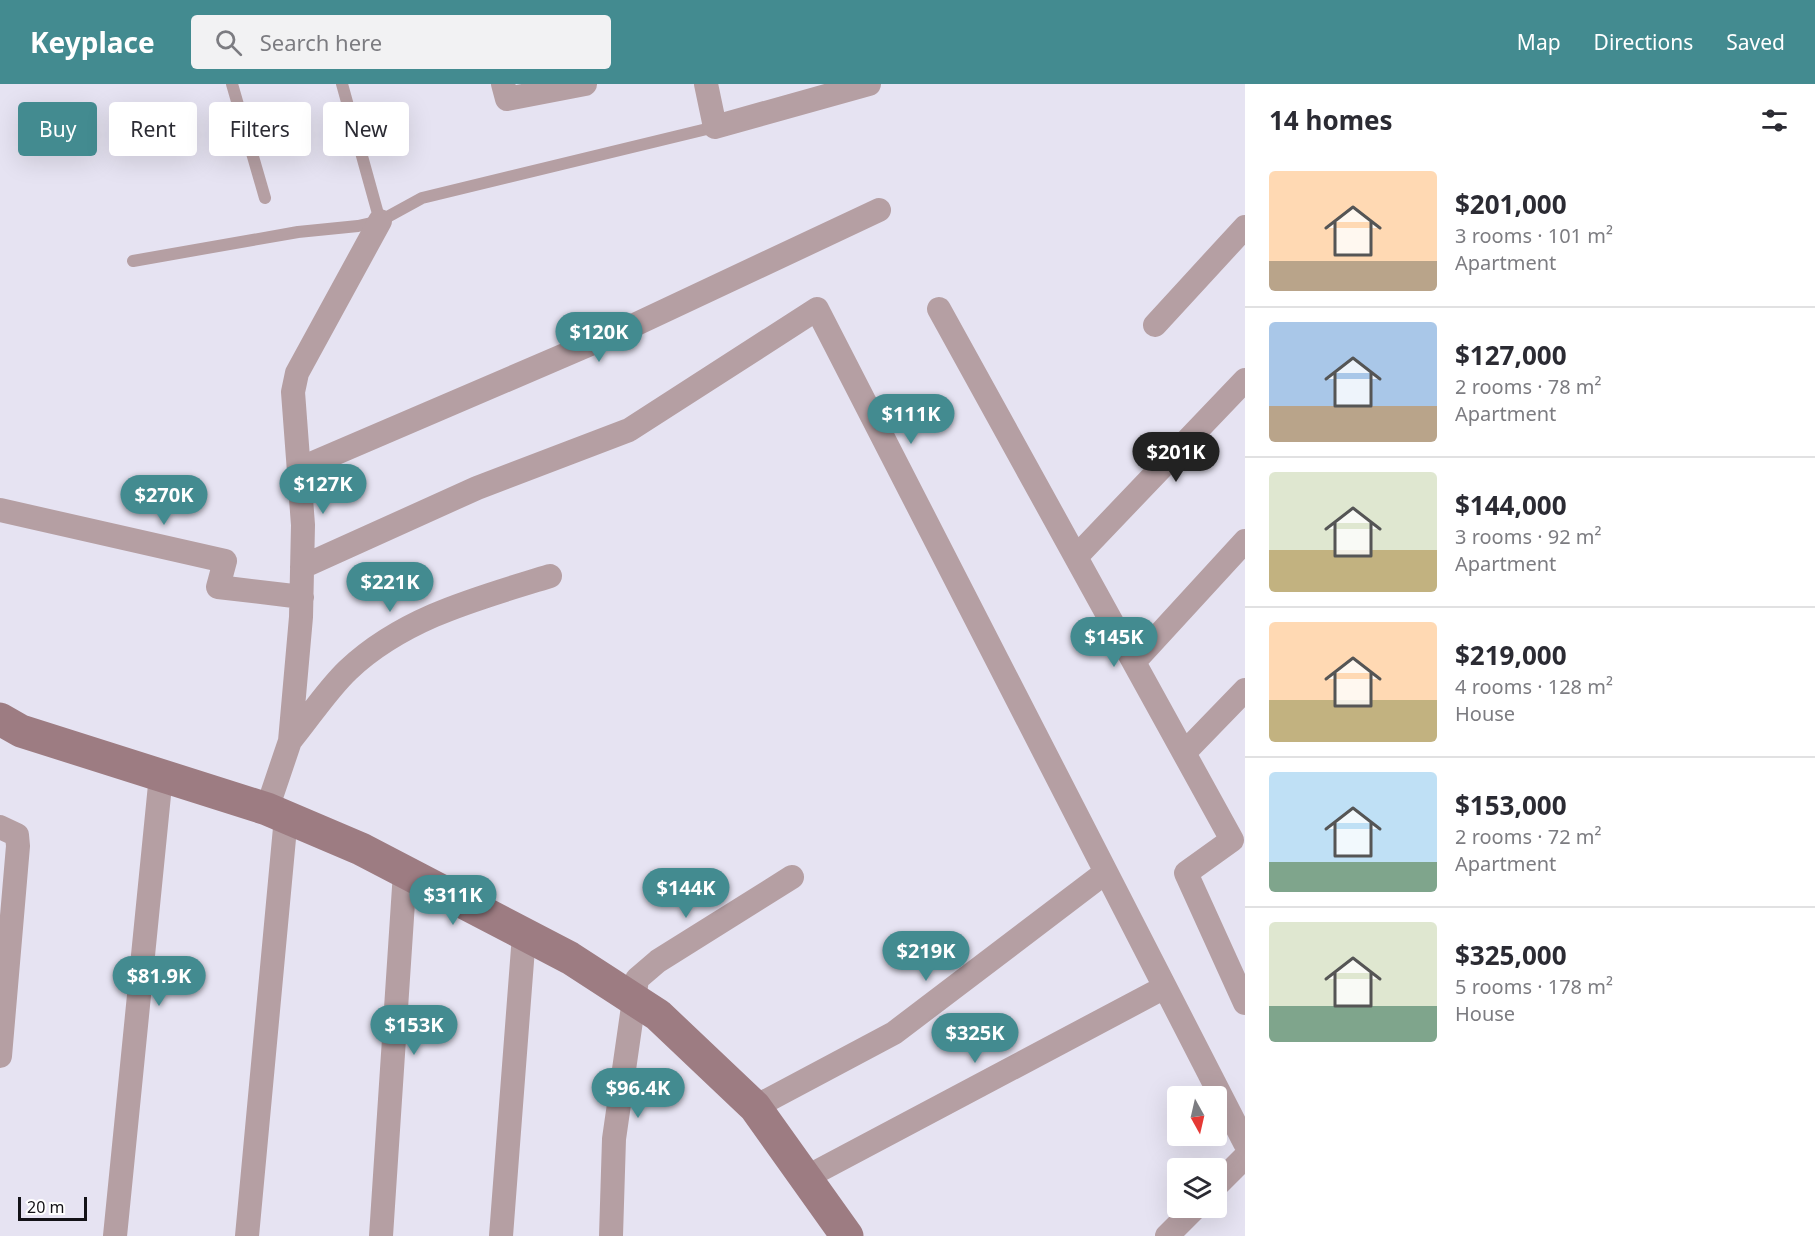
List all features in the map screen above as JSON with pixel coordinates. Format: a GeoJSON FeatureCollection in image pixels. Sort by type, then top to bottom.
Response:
{"type":"FeatureCollection","features":[{"type":"Feature","properties":{"kind":"street"},"geometry":{"type":"LineString","coordinates":[[503,84],[507,99],[585,84]]}},
{"type":"Feature","properties":{"kind":"street"},"geometry":{"type":"LineString","coordinates":[[706,84],[715,127],[869,84]]}},
{"type":"Feature","properties":{"kind":"street"},"geometry":{"type":"LineString","coordinates":[[298,469],[630,327],[879,210]]}},
{"type":"Feature","properties":{"kind":"street"},"geometry":{"type":"LineString","coordinates":[[247,1236],[277,813],[290,741],[302,597],[303,525],[293,392],[297,373],[380,221]]}},
{"type":"Feature","properties":{"kind":"street"},"geometry":{"type":"LineString","coordinates":[[1155,325],[1245,227]]}},
{"type":"Feature","properties":{"kind":"street"},"geometry":{"type":"LineString","coordinates":[[302,567],[477,488],[629,430],[817,309],[1245,1143]]}},
{"type":"Feature","properties":{"kind":"street"},"geometry":{"type":"LineString","coordinates":[[939,309],[1232,840],[1186,873],[1245,1003]]}},
{"type":"Feature","properties":{"kind":"street"},"geometry":{"type":"LineString","coordinates":[[1076,557],[1245,380]]}},
{"type":"Feature","properties":{"kind":"street"},"geometry":{"type":"LineString","coordinates":[[0,510],[225,561],[218,586],[302,597]]}},
{"type":"Feature","properties":{"kind":"street"},"geometry":{"type":"LineString","coordinates":[[1134,662],[1245,541]]}},
{"type":"Feature","properties":{"kind":"street"},"geometry":{"type":"LineString","coordinates":[[290,741],[348,671],[389,637],[460,603],[550,576]]}},
{"type":"Feature","properties":{"kind":"street"},"geometry":{"type":"LineString","coordinates":[[1184,753],[1245,690]]}},
{"type":"Feature","properties":{"kind":"street"},"geometry":{"type":"LineString","coordinates":[[0,718],[21,730],[277,813],[361,849],[570,958],[658,1015],[755,1107],[847,1236]]}},
{"type":"Feature","properties":{"kind":"street"},"geometry":{"type":"LineString","coordinates":[[115,1236],[162,775]]}},
{"type":"Feature","properties":{"kind":"street"},"geometry":{"type":"LineString","coordinates":[[0,827],[17,835],[18,846],[0,1056]]}},
{"type":"Feature","properties":{"kind":"street"},"geometry":{"type":"LineString","coordinates":[[381,1236],[405,872]]}},
{"type":"Feature","properties":{"kind":"street"},"geometry":{"type":"LineString","coordinates":[[755,1107],[894,1033],[1106,872]]}},
{"type":"Feature","properties":{"kind":"street"},"geometry":{"type":"LineString","coordinates":[[611,1236],[614,1139],[637,979],[658,961],[792,877]]}},
{"type":"Feature","properties":{"kind":"street"},"geometry":{"type":"LineString","coordinates":[[501,1236],[524,934]]}},
{"type":"Feature","properties":{"kind":"street"},"geometry":{"type":"LineString","coordinates":[[805,1178],[1165,987]]}},
{"type":"Feature","properties":{"kind":"street"},"geometry":{"type":"LineString","coordinates":[[1227,1175],[1245,1157]]}},
{"type":"Feature","properties":{"kind":"street"},"geometry":{"type":"LineString","coordinates":[[1167,1236],[1185,1218]]}},
{"type":"Feature","properties":{"kind":"lane"},"geometry":{"type":"LineString","coordinates":[[232,84],[265,198]]}},
{"type":"Feature","properties":{"kind":"lane"},"geometry":{"type":"LineString","coordinates":[[342,84],[380,221]]}},
{"type":"Feature","properties":{"kind":"lane"},"geometry":{"type":"LineString","coordinates":[[133,261],[298,232],[358,226],[380,221],[422,198],[715,127]]}}]}
